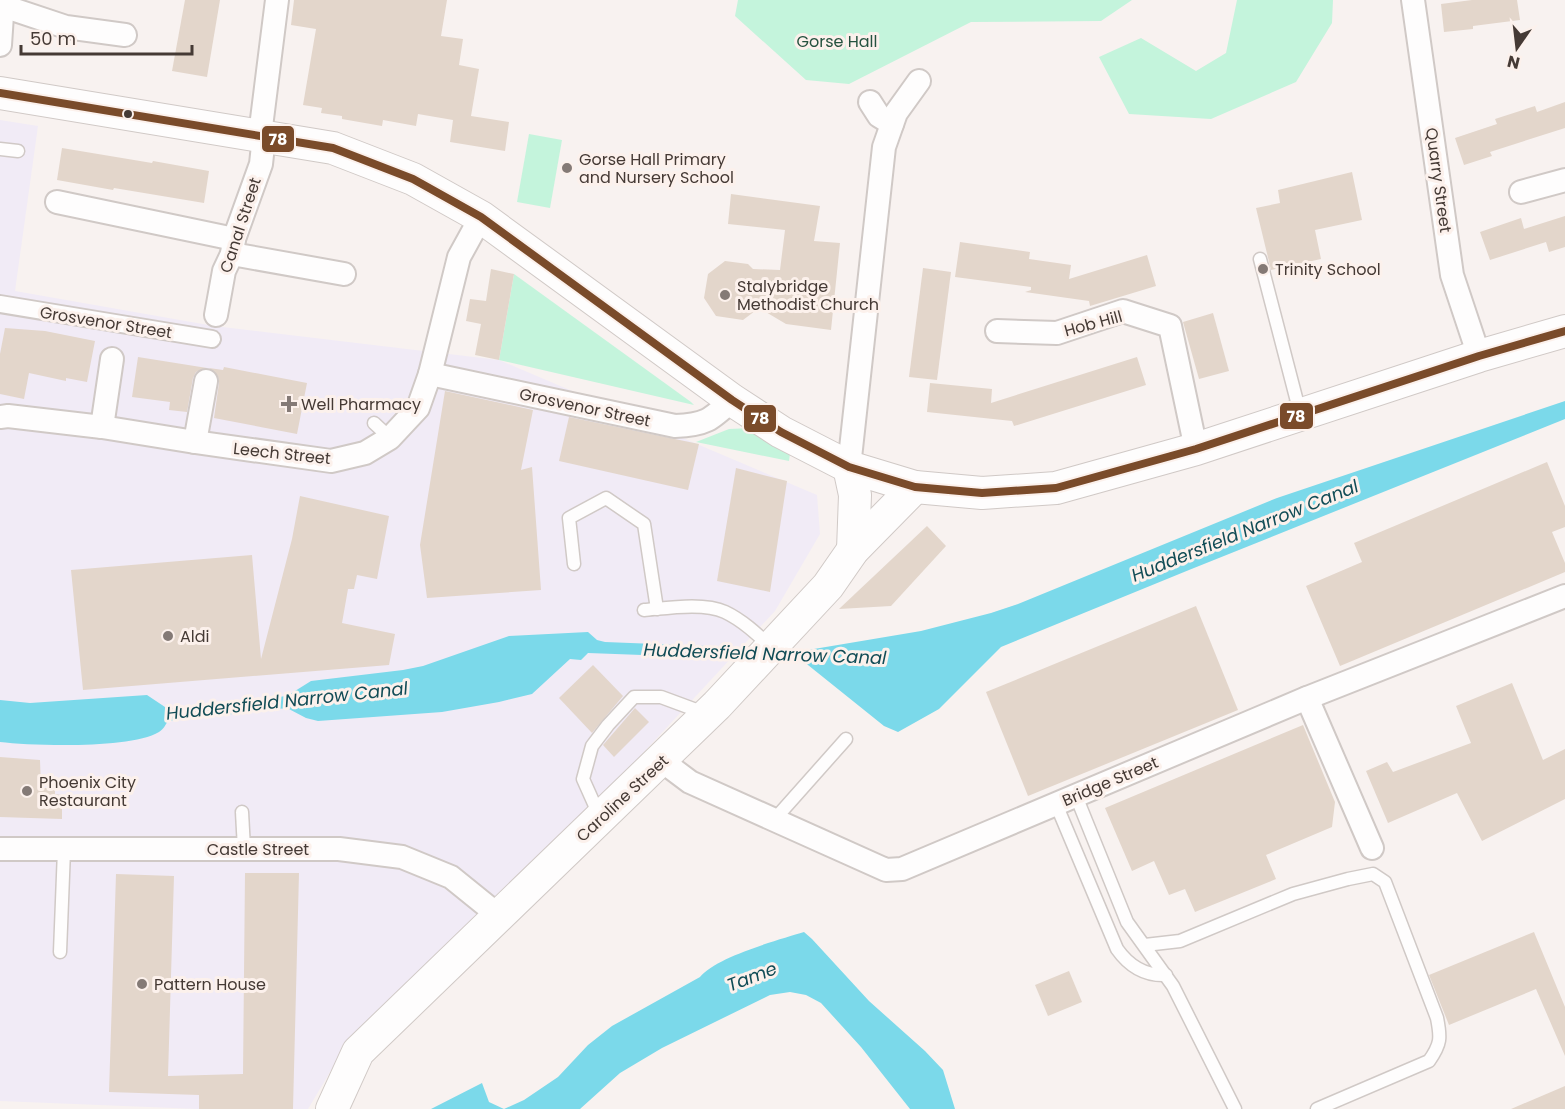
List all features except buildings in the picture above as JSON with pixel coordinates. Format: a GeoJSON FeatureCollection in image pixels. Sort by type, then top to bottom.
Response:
{"type":"FeatureCollection","features":[{"type":"Feature","properties":{"kind":"main road"},"geometry":{"type":"LineString","coordinates":[[0,93],[333,148],[413,179],[482,217],[732,400],[781,432],[849,467],[915,487],[982,493],[1056,488],[1196,449],[1479,356],[1565,331]]}},
{"type":"Feature","properties":{"kind":"main road"},"geometry":{"type":"LineString","coordinates":[[849,467],[855,495],[853,550]]}},
{"type":"Feature","properties":{"kind":"main road","name":"Caroline Street"},"geometry":{"type":"LineString","coordinates":[[332,1109],[358,1052],[498,915],[662,760],[770,644],[828,586],[853,550],[915,487]]}},
{"type":"Feature","properties":{"kind":"street","name":"Canal Street"},"geometry":{"type":"LineString","coordinates":[[216,315],[224,271],[261,164],[262,135],[278,0]]}},
{"type":"Feature","properties":{"kind":"street","name":"Quarry Street"},"geometry":{"type":"LineString","coordinates":[[1413,0],[1452,275],[1479,356]]}},
{"type":"Feature","properties":{"kind":"street"},"geometry":{"type":"LineString","coordinates":[[0,45],[3,3],[66,27],[125,35]]}},
{"type":"Feature","properties":{"kind":"street"},"geometry":{"type":"LineString","coordinates":[[849,467],[884,147],[896,113],[919,81]]}},
{"type":"Feature","properties":{"kind":"street"},"geometry":{"type":"LineString","coordinates":[[870,102],[879,116],[892,124]]}},
{"type":"Feature","properties":{"kind":"street"},"geometry":{"type":"LineString","coordinates":[[1521,192],[1565,180]]}},
{"type":"Feature","properties":{"kind":"street"},"geometry":{"type":"LineString","coordinates":[[57,202],[344,274]]}},
{"type":"Feature","properties":{"kind":"street","name":"Leech Street"},"geometry":{"type":"LineString","coordinates":[[0,417],[102,427],[331,461],[365,453],[382,431],[418,408],[430,374],[459,258],[482,217]]}},
{"type":"Feature","properties":{"kind":"street","name":"Grosvenor Street"},"geometry":{"type":"LineString","coordinates":[[0,304],[212,339]]}},
{"type":"Feature","properties":{"kind":"street","name":"Hob Hill"},"geometry":{"type":"LineString","coordinates":[[997,331],[1057,333],[1123,312],[1170,326],[1196,449]]}},
{"type":"Feature","properties":{"kind":"street"},"geometry":{"type":"LineString","coordinates":[[102,427],[112,359]]}},
{"type":"Feature","properties":{"kind":"street","name":"Grosvenor Street"},"geometry":{"type":"LineString","coordinates":[[430,374],[675,426],[693,425],[713,418],[732,400]]}},
{"type":"Feature","properties":{"kind":"street"},"geometry":{"type":"LineString","coordinates":[[195,442],[206,381]]}},
{"type":"Feature","properties":{"kind":"street","name":"Bridge Street"},"geometry":{"type":"LineString","coordinates":[[662,760],[690,782],[886,870],[902,869],[1307,698],[1565,596]]}},
{"type":"Feature","properties":{"kind":"street"},"geometry":{"type":"LineString","coordinates":[[1307,698],[1372,848]]}},
{"type":"Feature","properties":{"kind":"street","name":"Castle Street"},"geometry":{"type":"LineString","coordinates":[[0,849],[339,849],[402,857],[451,877],[498,915]]}},
{"type":"Feature","properties":{"kind":"lane"},"geometry":{"type":"LineString","coordinates":[[0,149],[18,151]]}},
{"type":"Feature","properties":{"kind":"lane"},"geometry":{"type":"LineString","coordinates":[[1260,259],[1301,414]]}},
{"type":"Feature","properties":{"kind":"lane"},"geometry":{"type":"LineString","coordinates":[[573,564],[569,518],[606,498],[644,525],[657,609]]}},
{"type":"Feature","properties":{"kind":"lane"},"geometry":{"type":"LineString","coordinates":[[644,610],[703,607],[723,611],[770,644]]}},
{"type":"Feature","properties":{"kind":"lane"},"geometry":{"type":"LineString","coordinates":[[600,818],[583,779],[592,746],[634,697],[661,697],[707,714]]}},
{"type":"Feature","properties":{"kind":"lane"},"geometry":{"type":"LineString","coordinates":[[774,820],[846,739]]}},
{"type":"Feature","properties":{"kind":"lane"},"geometry":{"type":"LineString","coordinates":[[1066,800],[1127,922],[1166,975],[1235,1109]]}},
{"type":"Feature","properties":{"kind":"lane"},"geometry":{"type":"LineString","coordinates":[[1066,800],[1117,949],[1126,961],[1137,968],[1154,975],[1166,975]]}},
{"type":"Feature","properties":{"kind":"lane"},"geometry":{"type":"LineString","coordinates":[[242,812],[244,849]]}},
{"type":"Feature","properties":{"kind":"lane"},"geometry":{"type":"LineString","coordinates":[[60,952],[64,850]]}},
{"type":"Feature","properties":{"kind":"lane"},"geometry":{"type":"LineString","coordinates":[[1145,945],[1180,941],[1293,894],[1348,879],[1373,874],[1385,882],[1437,1018],[1441,1034],[1438,1048],[1429,1060],[1317,1109]]}},
{"type":"Feature","properties":{"kind":"shaded area"},"geometry":{"type":"Polygon","coordinates":[[[0,120],[38,126],[15,291],[214,326],[499,360],[817,495],[820,534],[775,611],[565,837],[345,1047],[308,1109],[198,1109],[0,1101],[0,120]]]}},
{"type":"Feature","properties":{"kind":"green space","name":"Gorse Hall"},"geometry":{"type":"Polygon","coordinates":[[[738,0],[1132,0],[1101,21],[971,22],[849,84],[806,80],[735,16],[738,0]]]}},
{"type":"Feature","properties":{"kind":"green space"},"geometry":{"type":"Polygon","coordinates":[[[1237,0],[1333,0],[1332,23],[1296,82],[1211,119],[1129,114],[1099,57],[1141,38],[1196,71],[1226,53],[1237,0]]]}},
{"type":"Feature","properties":{"kind":"green space"},"geometry":{"type":"Polygon","coordinates":[[[529,134],[562,140],[550,208],[517,202],[529,134]]]}},
{"type":"Feature","properties":{"kind":"green space"},"geometry":{"type":"Polygon","coordinates":[[[514,274],[691,402],[694,405],[499,360],[514,274]]]}},
{"type":"Feature","properties":{"kind":"green space"},"geometry":{"type":"Polygon","coordinates":[[[751,428],[790,453],[789,461],[696,442],[729,429],[751,428]]]}},
{"type":"Feature","properties":{"kind":"water","name":"Huddersfield Narrow Canal"},"geometry":{"type":"Polygon","coordinates":[[[1565,401],[1565,419],[1001,647],[939,709],[898,732],[884,726],[803,661],[588,653],[581,660],[570,659],[532,694],[442,712],[318,721],[306,718],[287,708],[168,721],[159,732],[146,737],[105,744],[35,745],[0,742],[0,700],[30,703],[147,695],[168,709],[287,696],[311,681],[423,666],[509,636],[588,632],[597,640],[605,642],[808,650],[921,631],[1018,604],[1277,498],[1565,401]]]}},
{"type":"Feature","properties":{"kind":"water","name":"Tame"},"geometry":{"type":"Polygon","coordinates":[[[804,932],[869,1001],[943,1070],[955,1109],[910,1109],[861,1047],[821,1003],[806,995],[790,992],[770,995],[662,1048],[620,1073],[580,1109],[504,1109],[524,1100],[558,1077],[588,1045],[612,1026],[733,956],[804,932]]]}},
{"type":"Feature","properties":{"kind":"water"},"geometry":{"type":"Polygon","coordinates":[[[482,1083],[489,1102],[504,1109],[431,1109],[482,1083]]]}},
{"type":"Feature","properties":{"kind":"transit line","name":"78"},"geometry":{"type":"LineString","coordinates":[[0,93],[333,148],[413,179],[481,217],[732,400],[781,432],[849,467],[915,487],[982,493],[1056,488],[1196,449],[1479,356],[1565,331]]}},
{"type":"Feature","properties":{"kind":"place","name":"Gorse Hall Primary and Nursery School"},"geometry":{"type":"Point","coordinates":[567,168]}},
{"type":"Feature","properties":{"kind":"place","name":"Trinity School"},"geometry":{"type":"Point","coordinates":[1263,269]}},
{"type":"Feature","properties":{"kind":"place","name":"Stalybridge Methodist Church"},"geometry":{"type":"Point","coordinates":[725,295]}},
{"type":"Feature","properties":{"kind":"place","name":"Well Pharmacy"},"geometry":{"type":"Point","coordinates":[289,404]}},
{"type":"Feature","properties":{"kind":"place","name":"Aldi"},"geometry":{"type":"Point","coordinates":[168,636]}},
{"type":"Feature","properties":{"kind":"place","name":"Phoenix City Restaurant"},"geometry":{"type":"Point","coordinates":[27,791]}},
{"type":"Feature","properties":{"kind":"place","name":"Pattern House"},"geometry":{"type":"Point","coordinates":[142,984]}}]}
